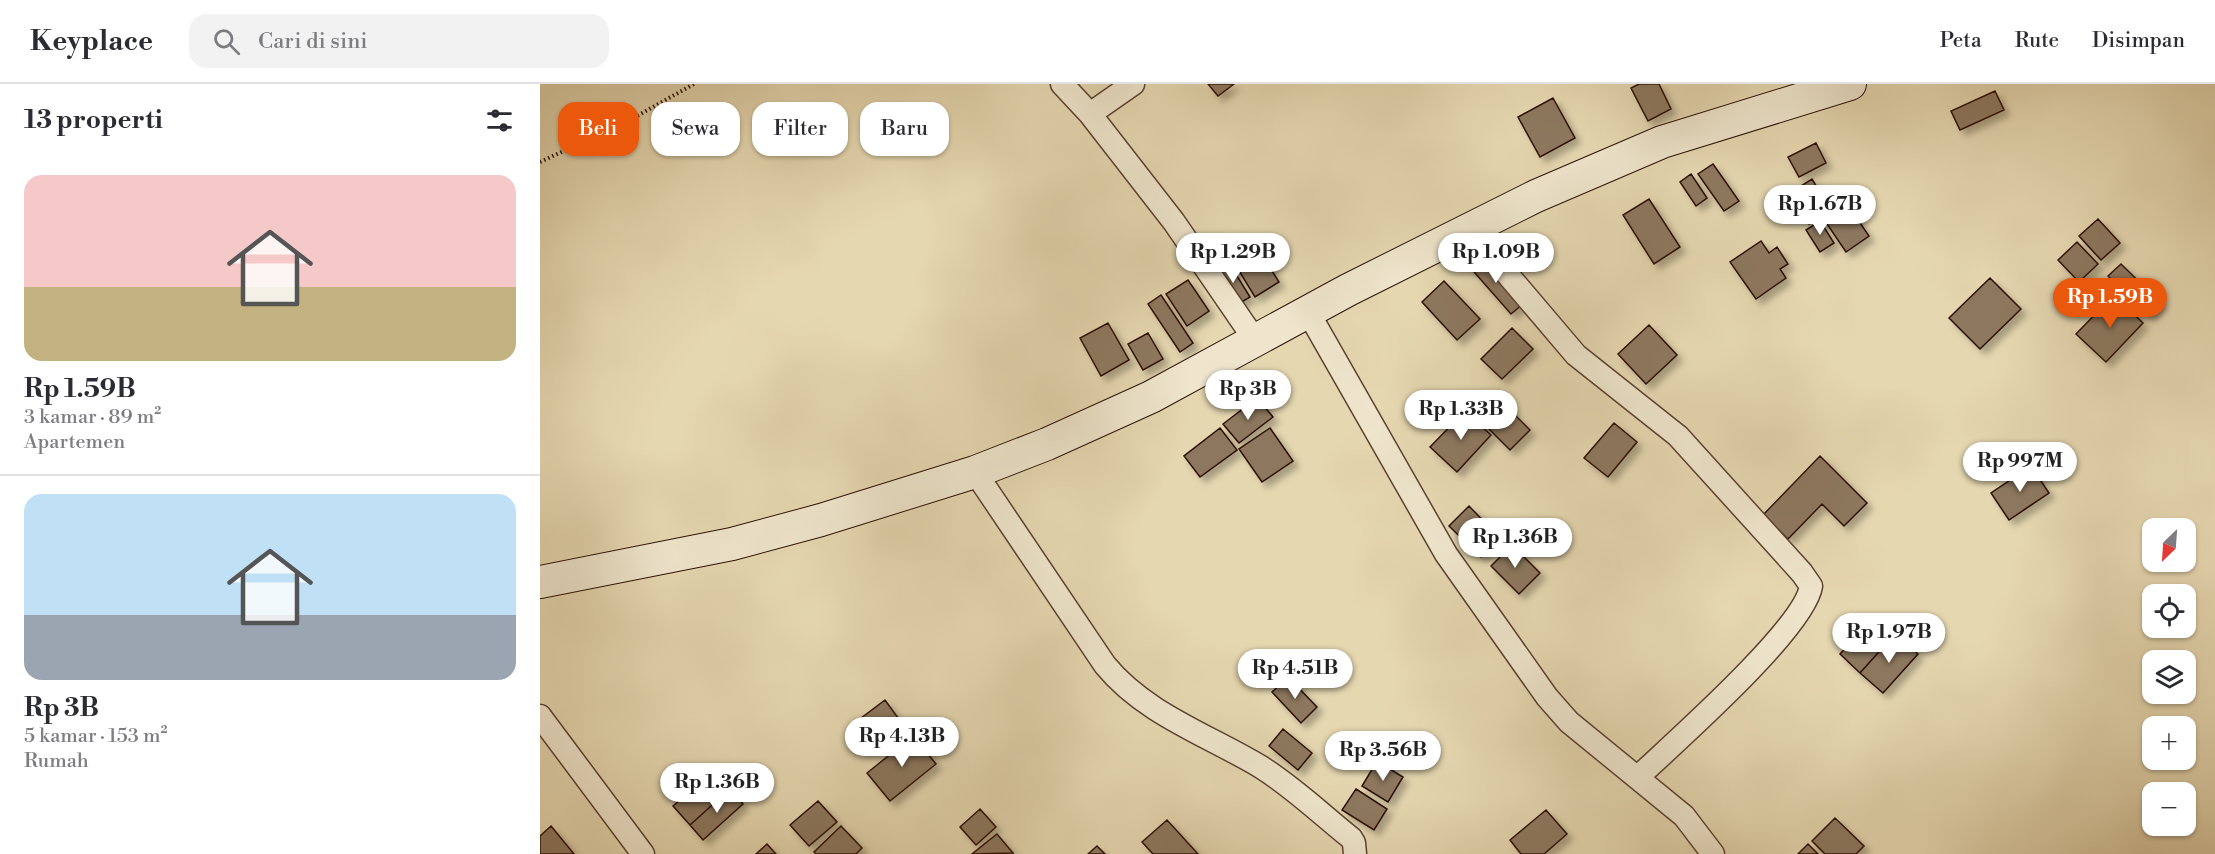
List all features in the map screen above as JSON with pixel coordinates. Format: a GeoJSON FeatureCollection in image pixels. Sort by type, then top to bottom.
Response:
{"type":"FeatureCollection","features":[{"type":"Feature","properties":{"kind":"street"},"geometry":{"type":"LineString","coordinates":[[1062,84],[1090,114],[1174,222],[1255,340]]}},
{"type":"Feature","properties":{"kind":"street"},"geometry":{"type":"LineString","coordinates":[[1090,114],[1133,84]]}},
{"type":"Feature","properties":{"kind":"street"},"geometry":{"type":"LineString","coordinates":[[540,582],[732,544],[821,520],[975,472],[1047,444],[1151,398],[1308,312],[1536,195],[1662,142],[1850,84]]}},
{"type":"Feature","properties":{"kind":"street"},"geometry":{"type":"LineString","coordinates":[[1468,228],[1576,355],[1678,436],[1802,573],[1811,586],[1804,605],[1773,644],[1713,706],[1638,777]]}},
{"type":"Feature","properties":{"kind":"street"},"geometry":{"type":"LineString","coordinates":[[1308,312],[1446,554],[1547,697],[1569,722],[1684,816],[1713,854]]}},
{"type":"Feature","properties":{"kind":"street"},"geometry":{"type":"LineString","coordinates":[[975,472],[1116,680],[1144,702],[1261,768],[1288,786],[1351,838],[1356,854]]}},
{"type":"Feature","properties":{"kind":"street"},"geometry":{"type":"LineString","coordinates":[[540,716],[644,854]]}},
{"type":"Feature","properties":{"kind":"path"},"geometry":{"type":"LineString","coordinates":[[540,162],[628,121],[694,84]]}},
{"type":"Feature","properties":{"kind":"building"},"geometry":{"type":"Polygon","coordinates":[[[1208,84],[1234,84],[1218,96],[1208,84]]]}},
{"type":"Feature","properties":{"kind":"building"},"geometry":{"type":"Polygon","coordinates":[[[1639,84],[1659,84],[1671,109],[1648,121],[1631,88],[1639,84]]]}},
{"type":"Feature","properties":{"kind":"building"},"geometry":{"type":"Polygon","coordinates":[[[1995,91],[2004,110],[1960,130],[1951,111],[1995,91]]]}},
{"type":"Feature","properties":{"kind":"building"},"geometry":{"type":"Polygon","coordinates":[[[1553,98],[1575,138],[1540,157],[1518,117],[1553,98]]]}},
{"type":"Feature","properties":{"kind":"building"},"geometry":{"type":"Polygon","coordinates":[[[1816,143],[1826,163],[1799,177],[1788,157],[1816,143]]]}},
{"type":"Feature","properties":{"kind":"building"},"geometry":{"type":"Polygon","coordinates":[[[1713,164],[1739,201],[1724,211],[1698,174],[1713,164]]]}},
{"type":"Feature","properties":{"kind":"building"},"geometry":{"type":"Polygon","coordinates":[[[1691,174],[1707,198],[1696,206],[1680,182],[1691,174]]]}},
{"type":"Feature","properties":{"kind":"building"},"geometry":{"type":"Polygon","coordinates":[[[1812,179],[1831,210],[1809,224],[1790,193],[1812,179]]]}},
{"type":"Feature","properties":{"kind":"building"},"geometry":{"type":"Polygon","coordinates":[[[1649,199],[1680,247],[1654,264],[1623,215],[1649,199]]]}},
{"type":"Feature","properties":{"kind":"building"},"geometry":{"type":"Polygon","coordinates":[[[1848,205],[1869,236],[1846,252],[1825,221],[1848,205]]]}},
{"type":"Feature","properties":{"kind":"building"},"geometry":{"type":"Polygon","coordinates":[[[2098,219],[2120,243],[2101,260],[2079,236],[2098,219]]]}},
{"type":"Feature","properties":{"kind":"building"},"geometry":{"type":"Polygon","coordinates":[[[1820,221],[1834,243],[1820,252],[1806,230],[1820,221]]]}},
{"type":"Feature","properties":{"kind":"building"},"geometry":{"type":"Polygon","coordinates":[[[1761,241],[1769,253],[1777,247],[1788,264],[1780,269],[1786,278],[1756,299],[1730,262],[1761,241]]]}},
{"type":"Feature","properties":{"kind":"building"},"geometry":{"type":"Polygon","coordinates":[[[2077,242],[2098,264],[2079,282],[2058,260],[2077,242]]]}},
{"type":"Feature","properties":{"kind":"building"},"geometry":{"type":"Polygon","coordinates":[[[1257,247],[1279,282],[1255,297],[1233,261],[1257,247]]]}},
{"type":"Feature","properties":{"kind":"building"},"geometry":{"type":"Polygon","coordinates":[[[1481,254],[1524,303],[1511,314],[1468,265],[1481,254]]]}},
{"type":"Feature","properties":{"kind":"building"},"geometry":{"type":"Polygon","coordinates":[[[1229,263],[1250,297],[1237,305],[1216,270],[1229,263]]]}},
{"type":"Feature","properties":{"kind":"building"},"geometry":{"type":"Polygon","coordinates":[[[2121,264],[2161,303],[2149,316],[2108,276],[2121,264]]]}},
{"type":"Feature","properties":{"kind":"building"},"geometry":{"type":"Polygon","coordinates":[[[1990,278],[2021,309],[1980,349],[1949,318],[1990,278]]]}},
{"type":"Feature","properties":{"kind":"building"},"geometry":{"type":"Polygon","coordinates":[[[1188,280],[1209,311],[1187,326],[1166,294],[1188,280]]]}},
{"type":"Feature","properties":{"kind":"building"},"geometry":{"type":"Polygon","coordinates":[[[1444,281],[1480,319],[1457,340],[1422,302],[1444,281]]]}},
{"type":"Feature","properties":{"kind":"building"},"geometry":{"type":"Polygon","coordinates":[[[1161,295],[1193,343],[1180,352],[1148,304],[1161,295]]]}},
{"type":"Feature","properties":{"kind":"building"},"geometry":{"type":"Polygon","coordinates":[[[2114,295],[2143,323],[2106,362],[2076,334],[2114,295]]]}},
{"type":"Feature","properties":{"kind":"building"},"geometry":{"type":"Polygon","coordinates":[[[1108,323],[1129,360],[1101,376],[1080,338],[1108,323]]]}},
{"type":"Feature","properties":{"kind":"building"},"geometry":{"type":"Polygon","coordinates":[[[1649,325],[1677,355],[1646,384],[1618,354],[1649,325]]]}},
{"type":"Feature","properties":{"kind":"building"},"geometry":{"type":"Polygon","coordinates":[[[1512,328],[1533,349],[1502,379],[1481,359],[1512,328]]]}},
{"type":"Feature","properties":{"kind":"building"},"geometry":{"type":"Polygon","coordinates":[[[1148,333],[1163,359],[1143,370],[1128,344],[1148,333]]]}},
{"type":"Feature","properties":{"kind":"building"},"geometry":{"type":"Polygon","coordinates":[[[1257,398],[1273,417],[1239,443],[1223,424],[1257,398]]]}},
{"type":"Feature","properties":{"kind":"building"},"geometry":{"type":"Polygon","coordinates":[[[1501,401],[1530,430],[1510,450],[1481,421],[1501,401]]]}},
{"type":"Feature","properties":{"kind":"building"},"geometry":{"type":"Polygon","coordinates":[[[1465,411],[1491,435],[1457,472],[1430,447],[1465,411]]]}},
{"type":"Feature","properties":{"kind":"building"},"geometry":{"type":"Polygon","coordinates":[[[1614,423],[1637,442],[1608,477],[1584,458],[1614,423]]]}},
{"type":"Feature","properties":{"kind":"building"},"geometry":{"type":"Polygon","coordinates":[[[1220,428],[1237,450],[1200,477],[1184,456],[1220,428]]]}},
{"type":"Feature","properties":{"kind":"building"},"geometry":{"type":"Polygon","coordinates":[[[1270,428],[1293,461],[1262,482],[1239,449],[1270,428]]]}},
{"type":"Feature","properties":{"kind":"building"},"geometry":{"type":"Polygon","coordinates":[[[1820,456],[1867,503],[1844,526],[1822,504],[1788,539],[1763,515],[1820,456]]]}},
{"type":"Feature","properties":{"kind":"building"},"geometry":{"type":"Polygon","coordinates":[[[2031,466],[2049,493],[2009,520],[1991,493],[2031,466]]]}},
{"type":"Feature","properties":{"kind":"building"},"geometry":{"type":"Polygon","coordinates":[[[1469,506],[1500,538],[1481,557],[1449,526],[1469,506]]]}},
{"type":"Feature","properties":{"kind":"building"},"geometry":{"type":"Polygon","coordinates":[[[1512,545],[1540,573],[1519,594],[1491,566],[1512,545]]]}},
{"type":"Feature","properties":{"kind":"building"},"geometry":{"type":"Polygon","coordinates":[[[1875,616],[1895,634],[1860,673],[1840,654],[1875,616]]]}},
{"type":"Feature","properties":{"kind":"building"},"geometry":{"type":"Polygon","coordinates":[[[1895,634],[1918,654],[1883,693],[1860,673],[1895,634]]]}},
{"type":"Feature","properties":{"kind":"building"},"geometry":{"type":"Polygon","coordinates":[[[1288,677],[1317,707],[1301,723],[1272,692],[1288,677]]]}},
{"type":"Feature","properties":{"kind":"building"},"geometry":{"type":"Polygon","coordinates":[[[885,700],[901,722],[864,749],[848,728],[885,700]]]}},
{"type":"Feature","properties":{"kind":"building"},"geometry":{"type":"Polygon","coordinates":[[[1283,729],[1312,753],[1298,770],[1269,746],[1283,729]]]}},
{"type":"Feature","properties":{"kind":"building"},"geometry":{"type":"Polygon","coordinates":[[[913,736],[936,764],[890,801],[867,773],[913,736]]]}},
{"type":"Feature","properties":{"kind":"building"},"geometry":{"type":"Polygon","coordinates":[[[1377,761],[1403,777],[1388,802],[1362,786],[1377,761]]]}},
{"type":"Feature","properties":{"kind":"building"},"geometry":{"type":"Polygon","coordinates":[[[712,771],[730,789],[690,825],[673,806],[712,771]]]}},
{"type":"Feature","properties":{"kind":"building"},"geometry":{"type":"Polygon","coordinates":[[[730,789],[743,804],[703,840],[690,825],[730,789]]]}},
{"type":"Feature","properties":{"kind":"building"},"geometry":{"type":"Polygon","coordinates":[[[1356,789],[1387,809],[1374,830],[1342,810],[1356,789]]]}},
{"type":"Feature","properties":{"kind":"building"},"geometry":{"type":"Polygon","coordinates":[[[818,801],[837,822],[809,846],[790,825],[818,801]]]}},
{"type":"Feature","properties":{"kind":"building"},"geometry":{"type":"Polygon","coordinates":[[[980,809],[996,827],[976,845],[960,827],[980,809]]]}},
{"type":"Feature","properties":{"kind":"building"},"geometry":{"type":"Polygon","coordinates":[[[1546,810],[1567,834],[1544,854],[1521,854],[1510,840],[1546,810]]]}},
{"type":"Feature","properties":{"kind":"building"},"geometry":{"type":"Polygon","coordinates":[[[1835,818],[1864,846],[1856,854],[1825,854],[1812,841],[1835,818]]]}},
{"type":"Feature","properties":{"kind":"building"},"geometry":{"type":"Polygon","coordinates":[[[1167,820],[1198,854],[1153,854],[1142,842],[1167,820]]]}},
{"type":"Feature","properties":{"kind":"building"},"geometry":{"type":"Polygon","coordinates":[[[551,826],[574,854],[540,854],[540,836],[551,826]]]}},
{"type":"Feature","properties":{"kind":"building"},"geometry":{"type":"Polygon","coordinates":[[[841,826],[862,848],[856,854],[816,854],[814,852],[841,826]]]}},
{"type":"Feature","properties":{"kind":"building"},"geometry":{"type":"Polygon","coordinates":[[[997,834],[1013,853],[972,854],[997,834]]]}},
{"type":"Feature","properties":{"kind":"building"},"geometry":{"type":"Polygon","coordinates":[[[767,844],[776,854],[756,854],[767,844]]]}},
{"type":"Feature","properties":{"kind":"building"},"geometry":{"type":"Polygon","coordinates":[[[1808,844],[1818,854],[1798,854],[1808,844]]]}},
{"type":"Feature","properties":{"kind":"building"},"geometry":{"type":"Polygon","coordinates":[[[1097,846],[1105,854],[1088,854],[1097,846]]]}}]}
